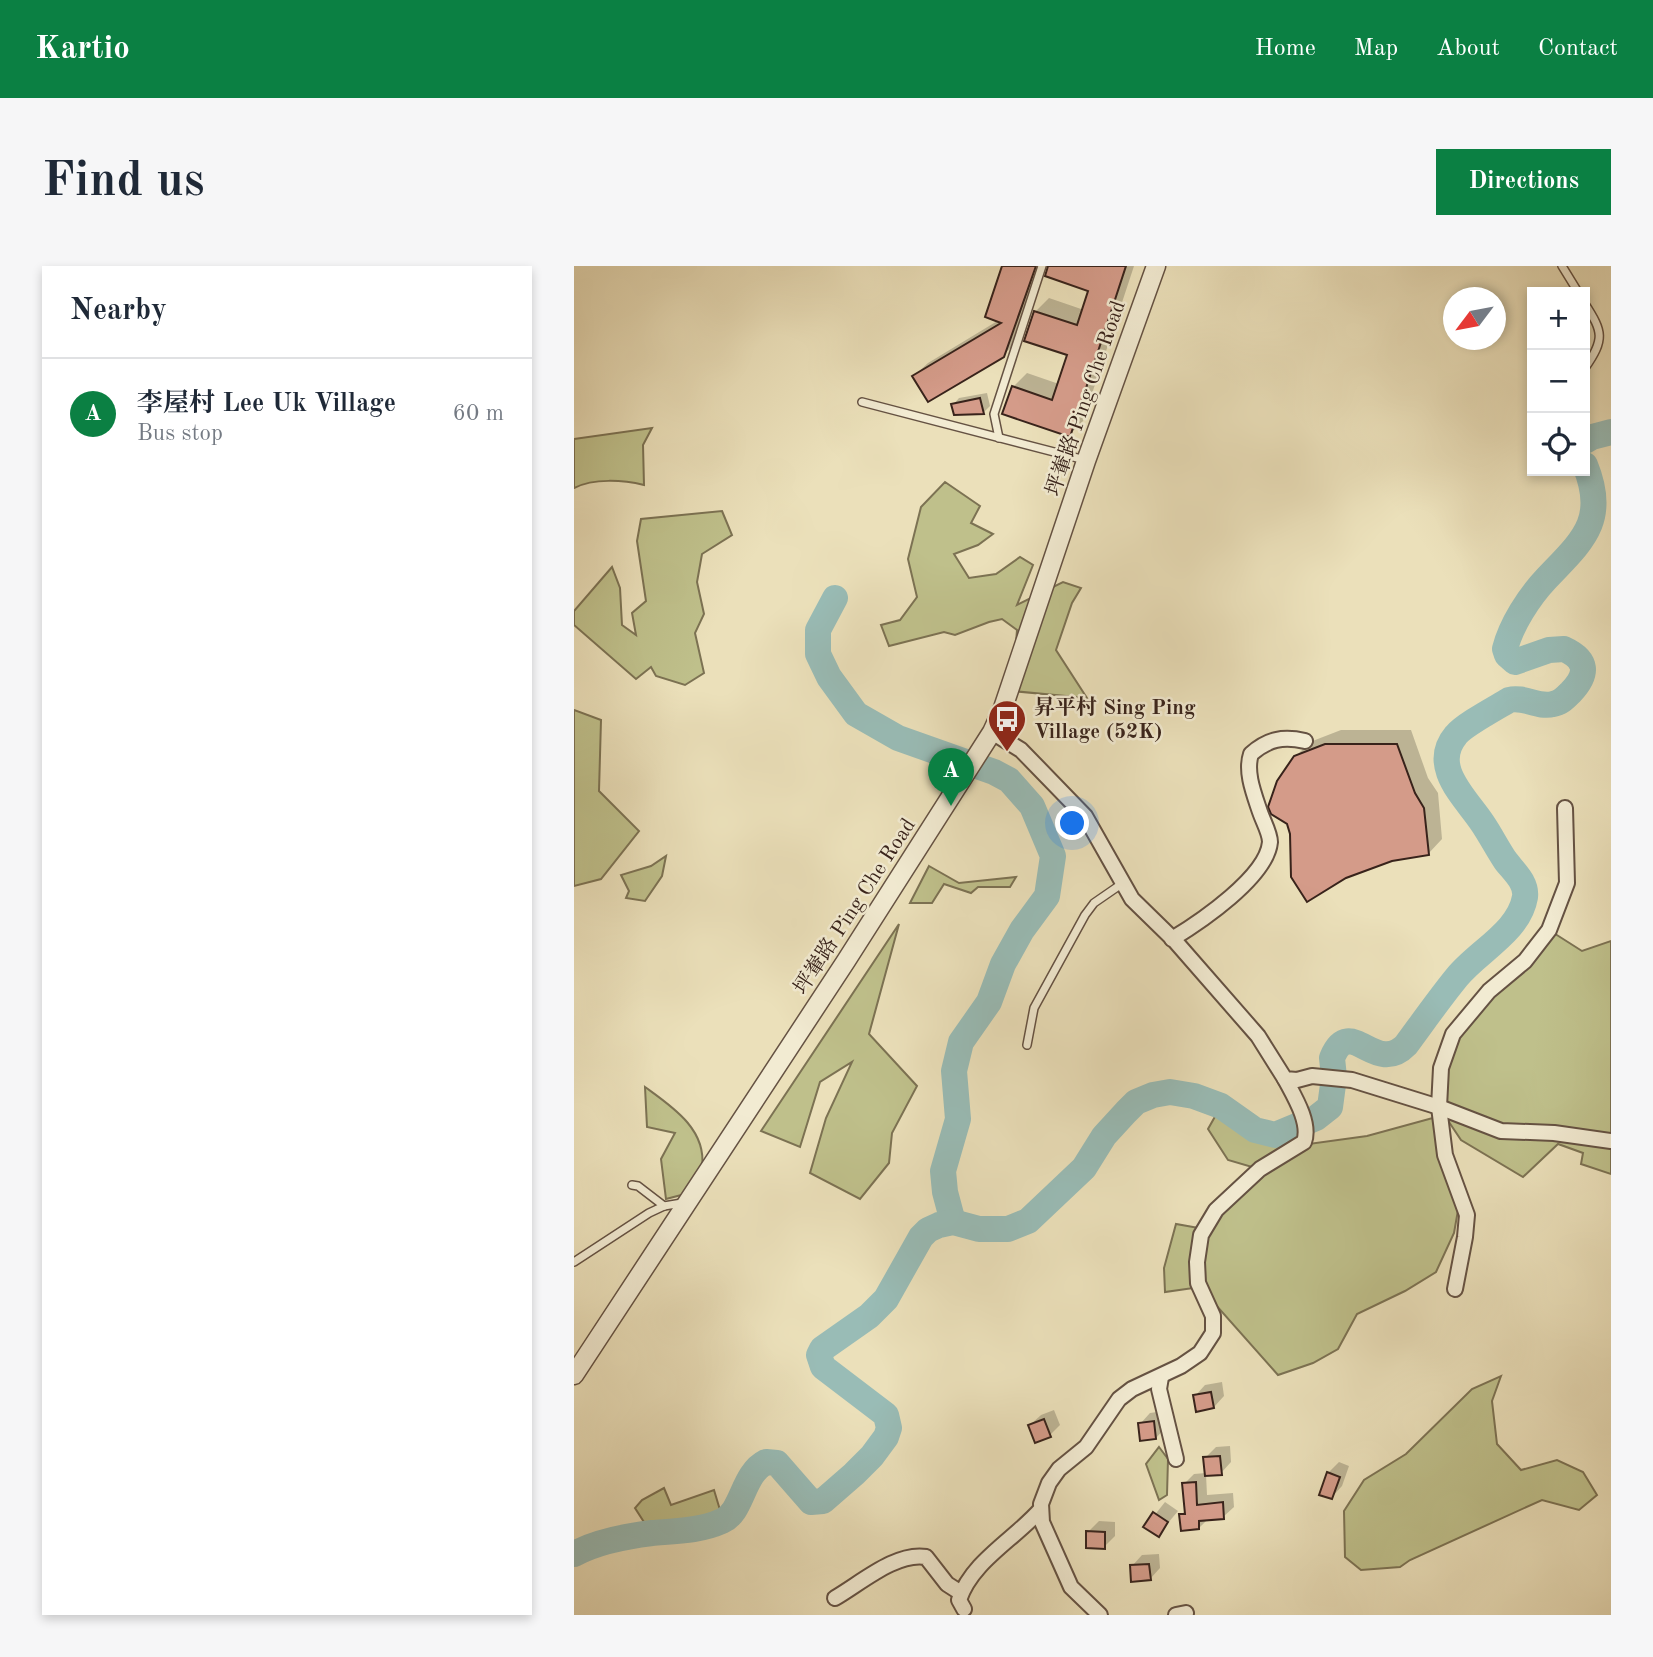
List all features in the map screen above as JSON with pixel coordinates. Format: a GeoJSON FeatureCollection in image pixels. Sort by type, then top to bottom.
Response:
{"type":"FeatureCollection","features":[{"type":"Feature","properties":{"kind":"street","name":"坪輋路 Ping Che Road"},"geometry":{"type":"LineString","coordinates":[[574,1375],[989,736],[1003,708],[1086,461],[1156,266]]}},
{"type":"Feature","properties":{"kind":"street"},"geometry":{"type":"LineString","coordinates":[[989,736],[1021,750],[1085,816],[1132,899],[1172,939],[1258,1037],[1285,1079],[1307,1134],[1304,1142],[1259,1169],[1216,1210],[1201,1235],[1197,1262],[1198,1283],[1213,1316],[1213,1333],[1200,1353],[1161,1377],[1132,1389],[1119,1399],[1106,1415],[1096,1435],[1059,1469],[1049,1483],[1041,1504],[1042,1522],[1071,1587],[1100,1615]]}},
{"type":"Feature","properties":{"kind":"street"},"geometry":{"type":"LineString","coordinates":[[1172,939],[1198,923],[1242,886],[1266,857],[1270,840],[1253,793],[1248,763],[1251,754],[1277,738],[1305,741]]}},
{"type":"Feature","properties":{"kind":"street"},"geometry":{"type":"LineString","coordinates":[[1455,1289],[1465,1237],[1466,1215],[1445,1155],[1439,1107],[1441,1068],[1453,1034],[1489,991],[1525,961],[1549,930],[1567,883],[1565,808]]}},
{"type":"Feature","properties":{"kind":"street"},"geometry":{"type":"LineString","coordinates":[[1285,1079],[1320,1077],[1352,1080],[1439,1107],[1501,1131],[1554,1133],[1611,1141]]}},
{"type":"Feature","properties":{"kind":"street"},"geometry":{"type":"LineString","coordinates":[[1161,1377],[1159,1389],[1176,1459]]}},
{"type":"Feature","properties":{"kind":"street"},"geometry":{"type":"LineString","coordinates":[[964,1609],[959,1600],[964,1585],[989,1556],[1028,1524],[1041,1509]]}},
{"type":"Feature","properties":{"kind":"street"},"geometry":{"type":"LineString","coordinates":[[835,1598],[898,1559],[915,1555],[926,1557],[947,1584],[961,1593]]}},
{"type":"Feature","properties":{"kind":"lane"},"geometry":{"type":"LineString","coordinates":[[999,438],[994,414],[1042,266]]}},
{"type":"Feature","properties":{"kind":"lane"},"geometry":{"type":"LineString","coordinates":[[1562,266],[1575,287]]}},
{"type":"Feature","properties":{"kind":"lane"},"geometry":{"type":"LineString","coordinates":[[1590,311],[1598,324],[1601,337],[1590,360]]}},
{"type":"Feature","properties":{"kind":"lane"},"geometry":{"type":"LineString","coordinates":[[862,402],[1086,461]]}},
{"type":"Feature","properties":{"kind":"lane"},"geometry":{"type":"LineString","coordinates":[[1027,1045],[1034,1008],[1085,915],[1094,904],[1123,883]]}},
{"type":"Feature","properties":{"kind":"lane"},"geometry":{"type":"LineString","coordinates":[[632,1185],[638,1186],[664,1206]]}},
{"type":"Feature","properties":{"kind":"lane"},"geometry":{"type":"LineString","coordinates":[[574,1262],[649,1213],[664,1206],[690,1200]]}},
{"type":"Feature","properties":{"kind":"green space"},"geometry":{"type":"Polygon","coordinates":[[[652,428],[643,445],[644,485],[609,481],[574,488],[574,439],[652,428]]]}},
{"type":"Feature","properties":{"kind":"green space"},"geometry":{"type":"Polygon","coordinates":[[[945,482],[980,506],[971,523],[993,534],[978,545],[954,554],[969,578],[996,574],[1020,557],[1033,565],[1017,605],[1063,582],[1081,588],[1072,603],[1056,650],[1087,698],[1012,691],[1017,630],[1002,619],[955,635],[944,632],[889,646],[881,625],[900,620],[917,597],[908,559],[921,507],[945,482]]]}},
{"type":"Feature","properties":{"kind":"green space"},"geometry":{"type":"Polygon","coordinates":[[[722,511],[732,535],[702,554],[697,582],[704,614],[695,633],[704,673],[685,685],[656,676],[651,667],[636,679],[574,625],[574,611],[612,567],[620,588],[622,625],[636,635],[632,613],[646,601],[637,541],[641,519],[722,511]]]}},
{"type":"Feature","properties":{"kind":"green space"},"geometry":{"type":"Polygon","coordinates":[[[574,710],[601,720],[599,791],[639,831],[601,879],[574,886],[574,710]]]}},
{"type":"Feature","properties":{"kind":"green space"},"geometry":{"type":"Polygon","coordinates":[[[666,856],[662,876],[645,901],[626,898],[629,891],[621,875],[651,866],[666,856]]]}},
{"type":"Feature","properties":{"kind":"green space"},"geometry":{"type":"Polygon","coordinates":[[[929,866],[959,883],[1016,877],[1010,887],[978,887],[971,893],[944,884],[932,903],[910,903],[929,866]]]}},
{"type":"Feature","properties":{"kind":"green space"},"geometry":{"type":"Polygon","coordinates":[[[899,924],[869,1034],[917,1086],[892,1133],[889,1163],[860,1199],[810,1173],[826,1118],[852,1062],[820,1082],[800,1147],[761,1131],[899,924]]]}},
{"type":"Feature","properties":{"kind":"green space"},"geometry":{"type":"Polygon","coordinates":[[[1549,930],[1582,951],[1611,941],[1611,1174],[1581,1164],[1583,1153],[1558,1144],[1523,1177],[1461,1140],[1439,1107],[1441,1068],[1458,1028],[1549,930]]]}},
{"type":"Feature","properties":{"kind":"green space"},"geometry":{"type":"Polygon","coordinates":[[[645,1087],[685,1120],[699,1141],[702,1167],[685,1194],[666,1199],[661,1159],[675,1133],[647,1127],[645,1087]]]}},
{"type":"Feature","properties":{"kind":"green space"},"geometry":{"type":"Polygon","coordinates":[[[1221,1106],[1265,1134],[1275,1135],[1295,1128],[1309,1144],[1367,1136],[1440,1116],[1460,1199],[1454,1233],[1436,1272],[1405,1291],[1357,1314],[1338,1349],[1313,1363],[1278,1375],[1200,1287],[1165,1292],[1164,1268],[1176,1224],[1204,1229],[1259,1169],[1228,1160],[1208,1129],[1221,1106]]]}},
{"type":"Feature","properties":{"kind":"green space"},"geometry":{"type":"Polygon","coordinates":[[[1501,1376],[1492,1401],[1497,1444],[1521,1470],[1557,1460],[1583,1472],[1597,1495],[1579,1510],[1542,1500],[1400,1567],[1361,1570],[1345,1557],[1344,1511],[1364,1480],[1406,1454],[1472,1389],[1501,1376]]]}},
{"type":"Feature","properties":{"kind":"green space"},"geometry":{"type":"Polygon","coordinates":[[[1159,1447],[1168,1459],[1167,1495],[1159,1500],[1146,1464],[1159,1447]]]}},
{"type":"Feature","properties":{"kind":"green space"},"geometry":{"type":"Polygon","coordinates":[[[664,1488],[671,1505],[714,1490],[723,1520],[685,1531],[651,1533],[635,1508],[642,1500],[664,1488]]]}},
{"type":"Feature","properties":{"kind":"building"},"geometry":{"type":"Polygon","coordinates":[[[1002,266],[1036,266],[1004,357],[928,402],[912,376],[1001,323],[985,317],[1002,266]]]}},
{"type":"Feature","properties":{"kind":"building"},"geometry":{"type":"Polygon","coordinates":[[[1048,266],[1126,266],[1070,437],[1002,414],[1012,386],[1052,400],[1067,355],[1024,341],[1034,311],[1077,325],[1088,291],[1045,276],[1048,266]]]}},
{"type":"Feature","properties":{"kind":"building"},"geometry":{"type":"Polygon","coordinates":[[[980,398],[984,414],[954,415],[951,404],[980,398]]]}},
{"type":"Feature","properties":{"kind":"building"},"geometry":{"type":"Polygon","coordinates":[[[1325,744],[1397,744],[1415,793],[1424,808],[1429,855],[1392,861],[1346,878],[1307,902],[1291,877],[1290,834],[1287,824],[1271,814],[1268,807],[1277,781],[1294,756],[1325,744]]]}},
{"type":"Feature","properties":{"kind":"building"},"geometry":{"type":"Polygon","coordinates":[[[1211,1392],[1214,1408],[1196,1412],[1193,1395],[1211,1392]]]}},
{"type":"Feature","properties":{"kind":"building"},"geometry":{"type":"Polygon","coordinates":[[[1044,1419],[1051,1437],[1035,1443],[1028,1425],[1044,1419]]]}},
{"type":"Feature","properties":{"kind":"building"},"geometry":{"type":"Polygon","coordinates":[[[1154,1421],[1156,1439],[1140,1441],[1138,1423],[1154,1421]]]}},
{"type":"Feature","properties":{"kind":"building"},"geometry":{"type":"Polygon","coordinates":[[[1220,1456],[1222,1475],[1205,1476],[1203,1457],[1220,1456]]]}},
{"type":"Feature","properties":{"kind":"building"},"geometry":{"type":"Polygon","coordinates":[[[1327,1472],[1340,1477],[1332,1499],[1319,1495],[1327,1472]]]}},
{"type":"Feature","properties":{"kind":"building"},"geometry":{"type":"Polygon","coordinates":[[[1196,1482],[1197,1505],[1223,1502],[1224,1519],[1199,1521],[1199,1529],[1181,1531],[1179,1514],[1185,1514],[1182,1483],[1196,1482]]]}},
{"type":"Feature","properties":{"kind":"building"},"geometry":{"type":"Polygon","coordinates":[[[1153,1512],[1168,1522],[1159,1537],[1143,1527],[1153,1512]]]}},
{"type":"Feature","properties":{"kind":"building"},"geometry":{"type":"Polygon","coordinates":[[[1086,1531],[1105,1532],[1105,1549],[1086,1548],[1086,1531]]]}},
{"type":"Feature","properties":{"kind":"building"},"geometry":{"type":"Polygon","coordinates":[[[1149,1564],[1151,1580],[1131,1582],[1130,1565],[1149,1564]]]}},
{"type":"Feature","properties":{"kind":"waterway"},"geometry":{"type":"LineString","coordinates":[[1590,438],[1611,432]]}},
{"type":"Feature","properties":{"kind":"waterway"},"geometry":{"type":"LineString","coordinates":[[574,1554],[622,1538],[697,1529],[722,1521],[734,1510],[752,1475],[766,1462],[777,1463],[811,1502],[823,1501],[872,1456],[886,1437],[889,1428],[886,1415],[823,1367],[819,1355],[822,1349],[869,1316],[886,1299],[921,1237],[928,1230],[953,1222],[979,1229],[1008,1229],[1028,1221],[1084,1168],[1104,1136],[1136,1102],[1170,1092],[1194,1096],[1221,1106],[1255,1130],[1275,1135],[1316,1118],[1330,1107],[1334,1077],[1332,1058],[1339,1046],[1347,1041],[1384,1054],[1395,1053],[1406,1045],[1457,977],[1515,921],[1525,897],[1522,882],[1453,782],[1447,759],[1449,747],[1456,735],[1466,726],[1509,700],[1520,699],[1547,705],[1561,701],[1577,685],[1583,673],[1578,658],[1564,649],[1549,650],[1515,662],[1505,649],[1516,621],[1527,603],[1571,553],[1588,529],[1594,501],[1588,476]]}},
{"type":"Feature","properties":{"kind":"waterway"},"geometry":{"type":"LineString","coordinates":[[835,598],[818,630],[818,654],[829,677],[856,714],[898,738],[994,772],[1009,780],[1032,806],[1053,856],[1047,896],[1022,930],[1003,964],[989,1002],[961,1042],[954,1071],[958,1119],[943,1171],[953,1222]]}},
{"type":"Feature","properties":{"kind":"place","name":"昇平村 Sing Ping Village (52K)"},"geometry":{"type":"Point","coordinates":[1007,753]}},
{"type":"Feature","properties":{"kind":"place","name":"李屋村 Lee Uk Village"},"geometry":{"type":"Point","coordinates":[951,806]}}]}
